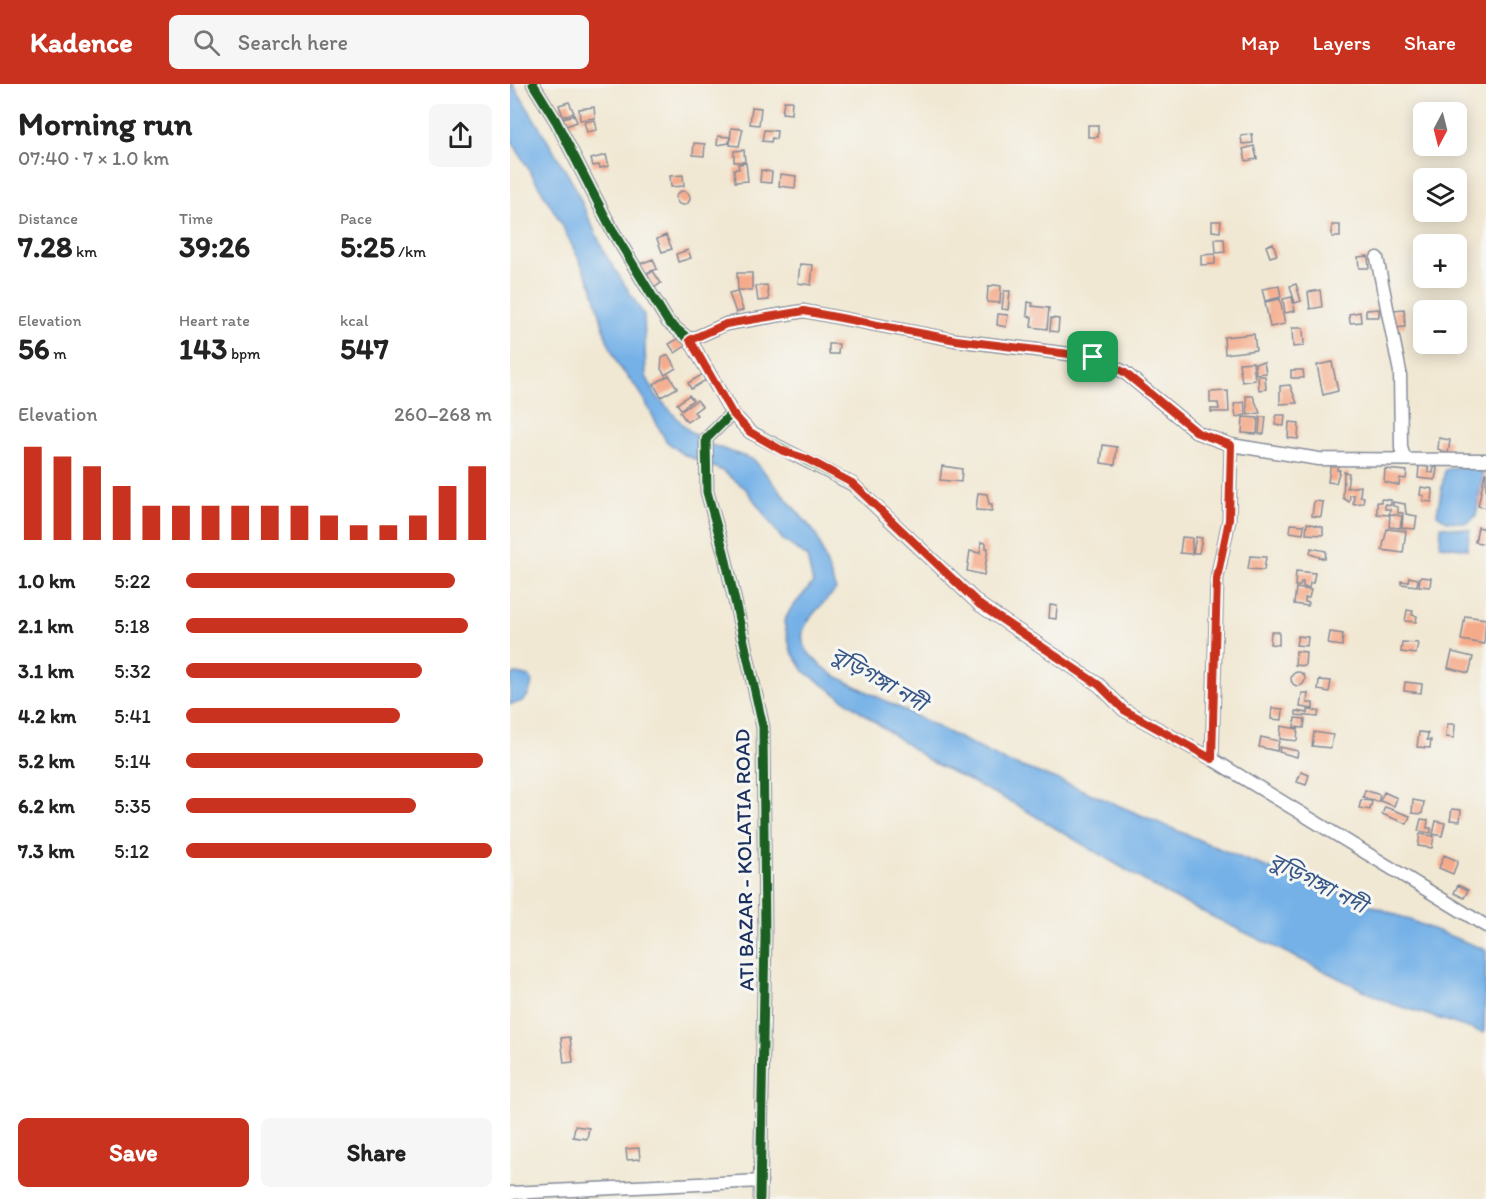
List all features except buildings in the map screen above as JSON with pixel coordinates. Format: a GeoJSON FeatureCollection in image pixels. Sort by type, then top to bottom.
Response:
{"type":"FeatureCollection","features":[{"type":"Feature","properties":{"kind":"street"},"geometry":{"type":"LineString","coordinates":[[533,84],[628,256],[668,322],[690,340],[732,413],[750,432],[783,451],[807,459],[852,483],[980,605],[1099,685],[1124,710],[1212,759],[1486,926]]}},
{"type":"Feature","properties":{"kind":"street"},"geometry":{"type":"LineString","coordinates":[[1377,258],[1400,372],[1401,448],[1405,459]]}},
{"type":"Feature","properties":{"kind":"street"},"geometry":{"type":"LineString","coordinates":[[690,340],[726,324],[804,311],[956,340],[1093,357],[1124,372],[1198,433],[1231,445],[1319,459],[1486,460]]}},
{"type":"Feature","properties":{"kind":"street","name":"ATI BAZAR - KOLATIA ROAD"},"geometry":{"type":"LineString","coordinates":[[732,413],[706,439],[707,492],[724,552],[763,727],[765,936],[760,1199]]}},
{"type":"Feature","properties":{"kind":"street"},"geometry":{"type":"LineString","coordinates":[[1212,759],[1217,578],[1229,520],[1231,445]]}},
{"type":"Feature","properties":{"kind":"street"},"geometry":{"type":"LineString","coordinates":[[510,1193],[761,1181]]}},
{"type":"Feature","properties":{"kind":"water"},"geometry":{"type":"Polygon","coordinates":[[[510,84],[513,84],[572,181],[605,254],[644,315],[646,376],[656,395],[686,428],[706,443],[754,460],[816,534],[836,590],[813,614],[803,633],[803,642],[808,652],[818,663],[834,675],[1005,761],[1059,780],[1246,860],[1333,890],[1486,950],[1484,1033],[1390,1003],[1170,896],[1015,804],[930,761],[804,671],[791,651],[784,622],[790,610],[813,583],[807,557],[782,539],[746,489],[723,471],[683,454],[666,441],[640,392],[618,365],[606,337],[593,288],[560,221],[510,138],[510,84]]]}},
{"type":"Feature","properties":{"kind":"water"},"geometry":{"type":"Polygon","coordinates":[[[1468,464],[1483,473],[1476,516],[1467,523],[1447,521],[1437,514],[1445,470],[1468,464]]]}},
{"type":"Feature","properties":{"kind":"water"},"geometry":{"type":"Polygon","coordinates":[[[1441,526],[1470,530],[1467,549],[1440,545],[1441,526]]]}},
{"type":"Feature","properties":{"kind":"water"},"geometry":{"type":"Polygon","coordinates":[[[510,675],[530,677],[532,682],[530,691],[520,702],[510,704],[510,675]]]}},
{"type":"Feature","properties":{"kind":"cycle path"},"geometry":{"type":"LineString","coordinates":[[533,84],[556,121],[611,228],[668,322],[690,340],[732,413],[706,439],[707,492],[724,552],[763,727],[765,936],[760,1199]]}},
{"type":"Feature","properties":{"kind":"cycle path"},"geometry":{"type":"LineString","coordinates":[[732,413],[750,432],[852,484],[980,605],[1099,685],[1124,710],[1212,759],[1217,578],[1229,520],[1231,445]]}},
{"type":"Feature","properties":{"kind":"route"},"geometry":{"type":"LineString","coordinates":[[804,311],[956,340],[1093,357],[1124,372],[1198,433],[1231,445],[1229,520],[1217,578],[1216,684],[1212,759],[1124,710],[1099,685],[980,605],[852,483],[807,459],[783,451],[750,432],[732,413],[690,340],[726,324],[804,311]]}},
{"type":"Feature","properties":{"kind":"water label","name":"বুড়িগঙ্গা নদী"},"geometry":{"type":"Point","coordinates":[879,679]}},
{"type":"Feature","properties":{"kind":"water label","name":"বুড়িগঙ্গা নদী"},"geometry":{"type":"Point","coordinates":[1318,883]}}]}
